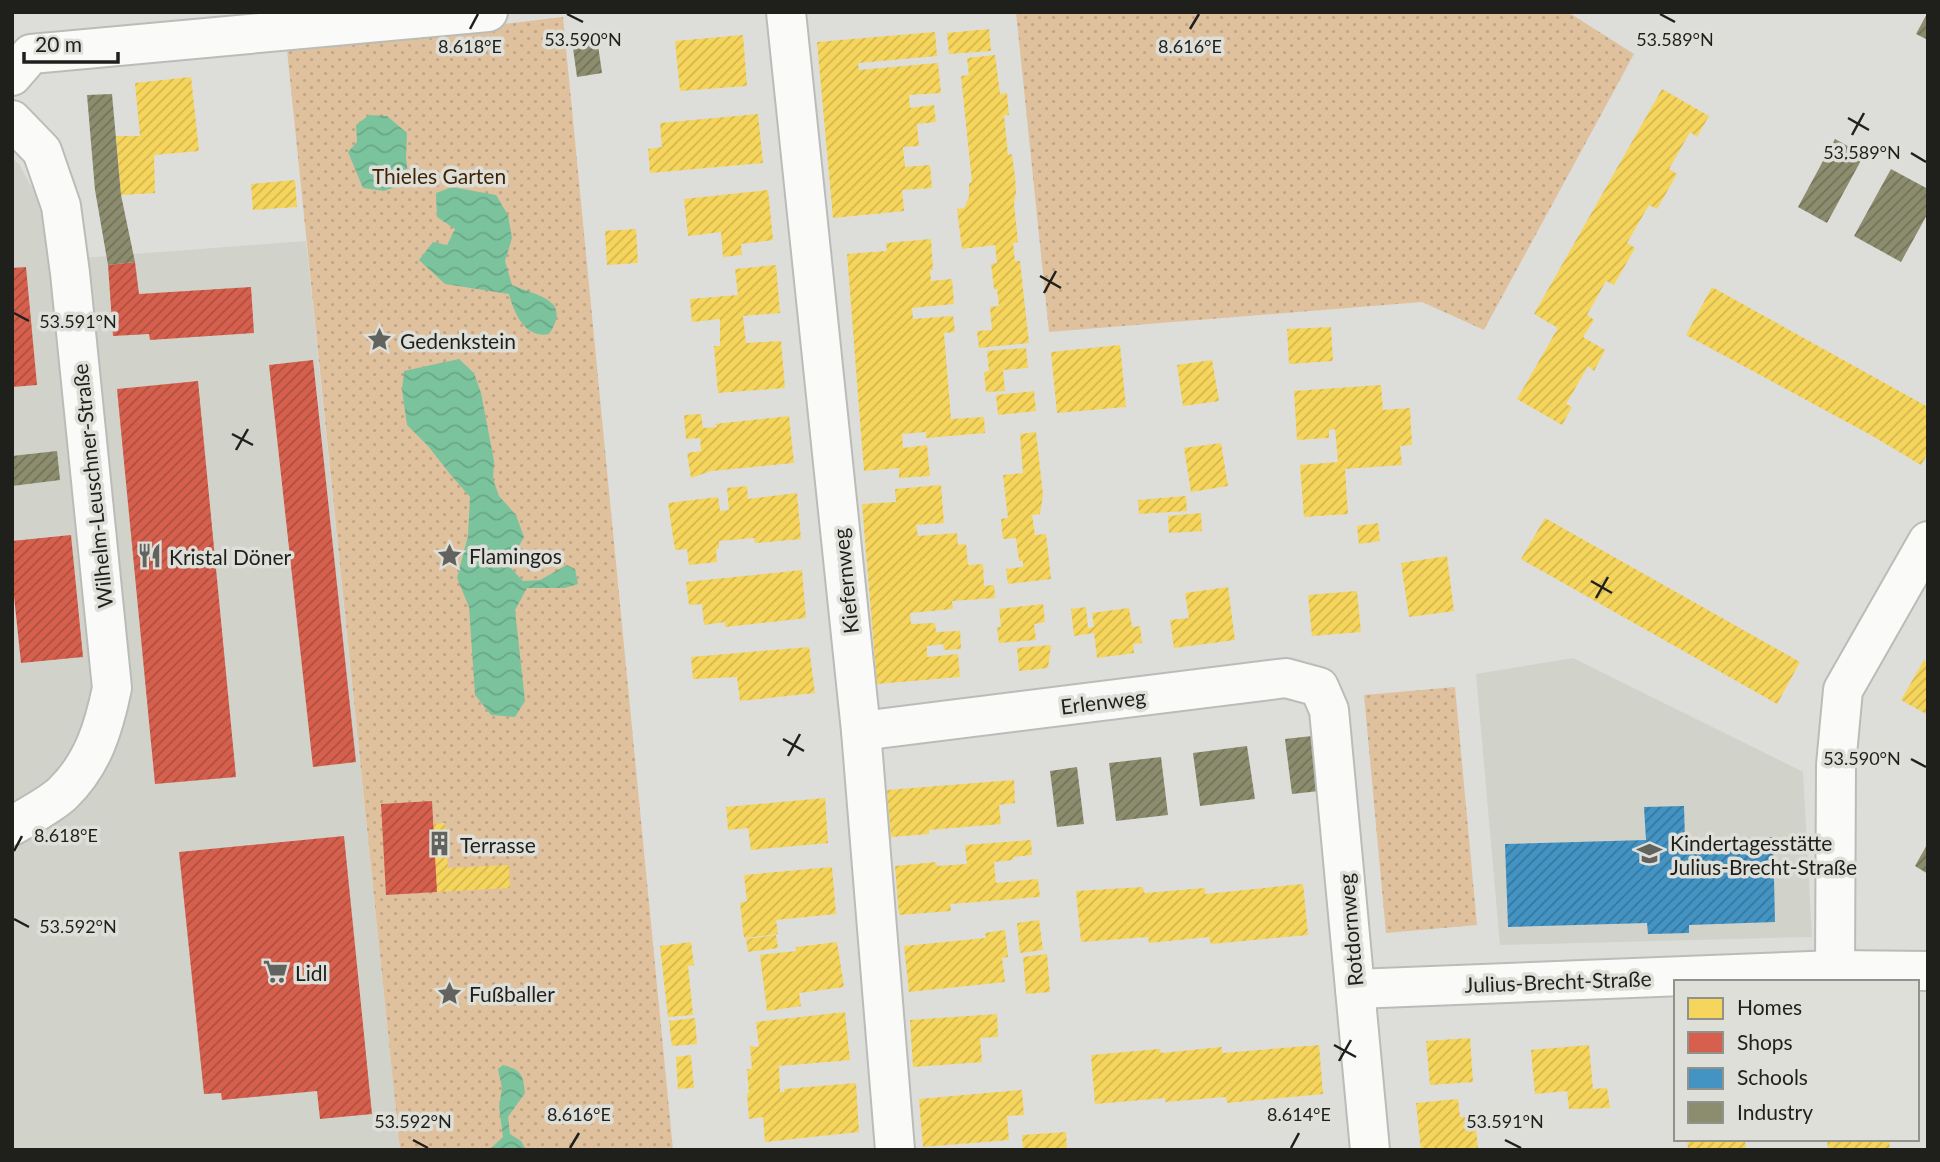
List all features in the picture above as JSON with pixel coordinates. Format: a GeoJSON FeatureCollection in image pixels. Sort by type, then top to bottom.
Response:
{"type":"FeatureCollection","features":[{"type":"Feature","properties":{"kind":"street"},"geometry":{"type":"LineString","coordinates":[[12,75],[31,54],[488,12]]}},
{"type":"Feature","properties":{"kind":"street","name":"Kiefernweg"},"geometry":{"type":"LineString","coordinates":[[786,12],[861,731],[895,1150]]}},
{"type":"Feature","properties":{"kind":"street","name":"Wilhelm-Leuschner-Straße"},"geometry":{"type":"LineString","coordinates":[[12,120],[42,150],[61,206],[112,688],[104,726],[90,759],[63,793],[12,826]]}},
{"type":"Feature","properties":{"kind":"street"},"geometry":{"type":"LineString","coordinates":[[1835,970],[1836,765],[1843,690],[1928,541]]}},
{"type":"Feature","properties":{"kind":"street","name":"Erlenweg"},"geometry":{"type":"LineString","coordinates":[[861,731],[1286,678],[1319,687],[1329,709]]}},
{"type":"Feature","properties":{"kind":"street","name":"Rotdornweg"},"geometry":{"type":"LineString","coordinates":[[1329,709],[1370,1150]]}},
{"type":"Feature","properties":{"kind":"street","name":"Julius-Brecht-Straße"},"geometry":{"type":"LineString","coordinates":[[1355,989],[1835,970],[1928,971]]}},
{"type":"Feature","properties":{"kind":"shaded area"},"geometry":{"type":"Polygon","coordinates":[[[12,158],[19,164],[43,208],[55,260],[306,241],[400,1150],[12,1150],[12,158]]]}},
{"type":"Feature","properties":{"kind":"shaded area","name":"Kindertagesstätte Julius-Brecht-Straße"},"geometry":{"type":"Polygon","coordinates":[[[1573,658],[1803,772],[1812,937],[1500,945],[1476,674],[1573,658]]]}},
{"type":"Feature","properties":{"kind":"green space"},"geometry":{"type":"Polygon","coordinates":[[[1016,12],[1572,12],[1571,14],[1634,54],[1484,330],[1422,302],[1049,332],[1016,12]]]}},
{"type":"Feature","properties":{"kind":"green space","name":"Thieles Garten"},"geometry":{"type":"Polygon","coordinates":[[[563,17],[673,1150],[400,1150],[287,50],[563,17]]]}},
{"type":"Feature","properties":{"kind":"green space"},"geometry":{"type":"Polygon","coordinates":[[[1455,687],[1477,925],[1386,933],[1364,695],[1455,687]]]}},
{"type":"Feature","properties":{"kind":"water"},"geometry":{"type":"Polygon","coordinates":[[[369,115],[387,116],[407,133],[409,183],[384,191],[363,188],[348,152],[357,142],[356,125],[369,115]]]}},
{"type":"Feature","properties":{"kind":"water"},"geometry":{"type":"Polygon","coordinates":[[[452,187],[496,195],[508,215],[512,238],[505,261],[512,285],[548,300],[554,306],[557,313],[549,334],[533,333],[527,329],[514,309],[509,294],[445,284],[419,260],[433,242],[447,245],[455,229],[437,217],[436,193],[452,187]]]}},
{"type":"Feature","properties":{"kind":"water"},"geometry":{"type":"Polygon","coordinates":[[[459,359],[474,373],[481,393],[494,461],[493,479],[499,496],[516,515],[524,537],[508,565],[523,581],[540,580],[567,565],[575,569],[578,584],[565,588],[527,588],[515,610],[525,701],[515,717],[491,715],[475,695],[469,607],[457,578],[468,536],[470,497],[407,425],[402,390],[404,371],[459,359]]]}},
{"type":"Feature","properties":{"kind":"water"},"geometry":{"type":"Polygon","coordinates":[[[503,1065],[518,1071],[523,1082],[525,1093],[508,1117],[510,1134],[521,1141],[526,1150],[489,1150],[503,1137],[499,1107],[502,1088],[498,1069],[503,1065]]]}},
{"type":"Feature","properties":{"kind":"building: Homes"},"geometry":{"type":"Polygon","coordinates":[[[989,29],[991,51],[949,54],[947,33],[989,29]]]}},
{"type":"Feature","properties":{"kind":"building: Homes"},"geometry":{"type":"Polygon","coordinates":[[[935,32],[937,56],[858,63],[859,70],[938,63],[941,93],[909,95],[910,108],[934,105],[936,122],[917,124],[919,146],[903,147],[905,167],[930,165],[932,188],[902,190],[904,211],[833,218],[817,42],[935,32]]]}},
{"type":"Feature","properties":{"kind":"building: Homes"},"geometry":{"type":"Polygon","coordinates":[[[743,35],[747,86],[680,91],[675,41],[743,35]]]}},
{"type":"Feature","properties":{"kind":"building: Homes"},"geometry":{"type":"Polygon","coordinates":[[[995,55],[1000,94],[1007,93],[1009,115],[1004,115],[1008,155],[1012,154],[1015,177],[1014,203],[1018,242],[1013,243],[1015,261],[1020,261],[1029,343],[979,348],[977,331],[992,330],[990,307],[999,306],[991,264],[997,263],[995,245],[962,249],[957,209],[964,208],[969,197],[969,183],[972,182],[961,76],[969,75],[967,58],[995,55]]]}},
{"type":"Feature","properties":{"kind":"building: Homes"},"geometry":{"type":"Polygon","coordinates":[[[191,77],[199,151],[154,155],[155,193],[121,195],[116,136],[140,136],[135,83],[191,77]]]}},
{"type":"Feature","properties":{"kind":"building: Homes"},"geometry":{"type":"Polygon","coordinates":[[[1662,89],[1709,116],[1697,137],[1690,132],[1669,169],[1677,174],[1657,209],[1649,205],[1627,243],[1635,248],[1614,285],[1606,281],[1587,315],[1594,320],[1583,337],[1605,350],[1594,371],[1588,366],[1566,404],[1572,407],[1562,425],[1517,399],[1558,328],[1534,314],[1662,89]]]}},
{"type":"Feature","properties":{"kind":"building: Homes"},"geometry":{"type":"Polygon","coordinates":[[[758,114],[763,163],[650,173],[648,149],[662,147],[660,123],[758,114]]]}},
{"type":"Feature","properties":{"kind":"building: Homes"},"geometry":{"type":"Polygon","coordinates":[[[295,180],[297,207],[253,210],[251,184],[295,180]]]}},
{"type":"Feature","properties":{"kind":"building: Homes"},"geometry":{"type":"Polygon","coordinates":[[[768,190],[773,240],[741,244],[742,255],[723,257],[721,232],[688,236],[684,199],[768,190]]]}},
{"type":"Feature","properties":{"kind":"building: Homes"},"geometry":{"type":"Polygon","coordinates":[[[636,229],[638,263],[607,265],[605,231],[636,229]]]}},
{"type":"Feature","properties":{"kind":"building: Homes"},"geometry":{"type":"Polygon","coordinates":[[[931,239],[931,281],[952,279],[954,304],[912,308],[913,319],[953,316],[955,332],[944,333],[951,419],[984,417],[985,433],[926,438],[926,432],[902,434],[903,448],[927,445],[930,476],[899,478],[899,468],[864,471],[847,254],[887,251],[886,243],[931,239]]]}},
{"type":"Feature","properties":{"kind":"building: Homes"},"geometry":{"type":"Polygon","coordinates":[[[776,265],[780,313],[743,316],[746,343],[781,341],[785,388],[718,393],[714,346],[720,346],[720,319],[692,322],[690,299],[738,295],[735,269],[776,265]]]}},
{"type":"Feature","properties":{"kind":"building: Homes"},"geometry":{"type":"Polygon","coordinates":[[[1712,287],[1928,407],[1928,453],[1921,465],[1686,335],[1712,287]]]}},
{"type":"Feature","properties":{"kind":"building: Homes"},"geometry":{"type":"Polygon","coordinates":[[[1331,327],[1333,361],[1289,364],[1287,329],[1331,327]]]}},
{"type":"Feature","properties":{"kind":"building: Homes"},"geometry":{"type":"Polygon","coordinates":[[[1120,345],[1126,407],[1057,413],[1051,352],[1120,345]]]}},
{"type":"Feature","properties":{"kind":"building: Homes"},"geometry":{"type":"Polygon","coordinates":[[[1026,348],[1028,368],[1003,370],[1005,391],[986,392],[984,372],[989,371],[987,351],[1026,348]]]}},
{"type":"Feature","properties":{"kind":"building: Homes"},"geometry":{"type":"Polygon","coordinates":[[[1212,360],[1219,401],[1183,406],[1177,365],[1212,360]]]}},
{"type":"Feature","properties":{"kind":"building: Homes"},"geometry":{"type":"Polygon","coordinates":[[[1381,385],[1383,410],[1410,408],[1412,445],[1400,446],[1402,465],[1345,469],[1348,514],[1304,517],[1300,465],[1338,462],[1335,429],[1329,430],[1329,438],[1297,440],[1294,391],[1381,385]]]}},
{"type":"Feature","properties":{"kind":"building: Homes"},"geometry":{"type":"Polygon","coordinates":[[[1034,391],[1036,411],[998,415],[996,395],[1034,391]]]}},
{"type":"Feature","properties":{"kind":"building: Homes"},"geometry":{"type":"Polygon","coordinates":[[[701,414],[703,428],[717,427],[715,424],[789,416],[794,463],[711,471],[691,478],[687,453],[701,451],[700,438],[686,439],[684,415],[701,414]]]}},
{"type":"Feature","properties":{"kind":"building: Homes"},"geometry":{"type":"Polygon","coordinates":[[[1036,432],[1043,495],[1040,514],[1032,515],[1035,535],[1046,534],[1051,579],[1008,584],[1006,569],[1023,567],[1023,561],[1019,561],[1016,538],[1003,539],[1001,519],[1008,518],[1003,475],[1023,473],[1020,434],[1036,432]]]}},
{"type":"Feature","properties":{"kind":"building: Homes"},"geometry":{"type":"Polygon","coordinates":[[[1221,443],[1228,486],[1191,492],[1184,448],[1221,443]]]}},
{"type":"Feature","properties":{"kind":"building: Homes"},"geometry":{"type":"Polygon","coordinates":[[[941,485],[944,523],[916,525],[918,536],[957,533],[958,545],[966,544],[968,565],[983,564],[984,586],[994,585],[995,598],[952,601],[953,609],[910,613],[911,624],[935,623],[936,632],[960,631],[961,649],[944,650],[943,644],[927,646],[927,657],[958,654],[960,677],[877,684],[862,504],[896,502],[895,489],[941,485]]]}},
{"type":"Feature","properties":{"kind":"building: Homes"},"geometry":{"type":"Polygon","coordinates":[[[747,486],[748,499],[797,493],[801,539],[755,543],[754,538],[719,541],[719,548],[716,549],[717,562],[689,565],[687,549],[675,550],[668,503],[718,497],[720,511],[729,510],[727,488],[747,486]]]}},
{"type":"Feature","properties":{"kind":"building: Homes"},"geometry":{"type":"Polygon","coordinates":[[[1186,496],[1187,511],[1139,514],[1138,500],[1186,496]]]}},
{"type":"Feature","properties":{"kind":"building: Homes"},"geometry":{"type":"Polygon","coordinates":[[[1201,513],[1202,531],[1169,533],[1168,516],[1201,513]]]}},
{"type":"Feature","properties":{"kind":"building: Homes"},"geometry":{"type":"Polygon","coordinates":[[[1545,518],[1800,662],[1777,704],[1521,559],[1545,518]]]}},
{"type":"Feature","properties":{"kind":"building: Homes"},"geometry":{"type":"Polygon","coordinates":[[[1378,523],[1380,541],[1359,544],[1357,526],[1378,523]]]}},
{"type":"Feature","properties":{"kind":"building: Homes"},"geometry":{"type":"Polygon","coordinates":[[[1447,556],[1454,611],[1409,617],[1401,563],[1447,556]]]}},
{"type":"Feature","properties":{"kind":"building: Homes"},"geometry":{"type":"Polygon","coordinates":[[[802,570],[806,618],[725,627],[725,622],[704,625],[702,604],[689,605],[686,582],[802,570]]]}},
{"type":"Feature","properties":{"kind":"building: Homes"},"geometry":{"type":"Polygon","coordinates":[[[1228,587],[1235,640],[1174,648],[1170,620],[1189,618],[1185,593],[1228,587]]]}},
{"type":"Feature","properties":{"kind":"building: Homes"},"geometry":{"type":"Polygon","coordinates":[[[1357,591],[1361,632],[1312,636],[1308,595],[1357,591]]]}},
{"type":"Feature","properties":{"kind":"building: Homes"},"geometry":{"type":"Polygon","coordinates":[[[1043,604],[1045,622],[1034,624],[1036,640],[999,643],[999,609],[1043,604]]]}},
{"type":"Feature","properties":{"kind":"building: Homes"},"geometry":{"type":"Polygon","coordinates":[[[1086,607],[1088,628],[1094,627],[1092,613],[1129,608],[1132,627],[1140,626],[1142,643],[1133,644],[1134,653],[1097,658],[1094,633],[1074,636],[1071,609],[1086,607]]]}},
{"type":"Feature","properties":{"kind":"building: Homes"},"geometry":{"type":"Polygon","coordinates":[[[1051,645],[1048,668],[1019,671],[1017,648],[1051,645]]]}},
{"type":"Feature","properties":{"kind":"building: Homes"},"geometry":{"type":"Polygon","coordinates":[[[809,647],[815,693],[740,701],[737,677],[693,679],[691,657],[809,647]]]}},
{"type":"Feature","properties":{"kind":"building: Homes"},"geometry":{"type":"Polygon","coordinates":[[[1924,660],[1928,663],[1928,715],[1901,700],[1924,660]]]}},
{"type":"Feature","properties":{"kind":"building: Homes"},"geometry":{"type":"Polygon","coordinates":[[[1014,780],[1015,803],[999,805],[1001,824],[929,830],[929,834],[891,837],[887,790],[1014,780]]]}},
{"type":"Feature","properties":{"kind":"building: Homes"},"geometry":{"type":"Polygon","coordinates":[[[825,798],[828,843],[751,850],[748,828],[728,830],[726,807],[825,798]]]}},
{"type":"Feature","properties":{"kind":"building: Homes","name":"Terrasse"},"geometry":{"type":"Polygon","coordinates":[[[445,823],[448,868],[509,865],[510,888],[437,892],[433,824],[445,823]]]}},
{"type":"Feature","properties":{"kind":"building: Homes"},"geometry":{"type":"Polygon","coordinates":[[[1031,840],[1032,855],[994,862],[996,883],[1038,879],[1040,897],[950,904],[951,911],[899,915],[895,866],[936,862],[937,866],[967,864],[965,845],[1031,840]]]}},
{"type":"Feature","properties":{"kind":"building: Homes"},"geometry":{"type":"Polygon","coordinates":[[[832,867],[836,914],[776,920],[778,934],[744,938],[740,903],[747,901],[744,875],[832,867]]]}},
{"type":"Feature","properties":{"kind":"building: Homes"},"geometry":{"type":"Polygon","coordinates":[[[1303,884],[1308,935],[1211,944],[1209,937],[1149,943],[1148,937],[1081,942],[1076,891],[1143,887],[1144,893],[1205,888],[1205,894],[1303,884]]]}},
{"type":"Feature","properties":{"kind":"building: Homes"},"geometry":{"type":"Polygon","coordinates":[[[1039,920],[1043,950],[1020,953],[1017,923],[1039,920]]]}},
{"type":"Feature","properties":{"kind":"building: Homes"},"geometry":{"type":"Polygon","coordinates":[[[1005,930],[1008,957],[1002,958],[1005,982],[909,992],[904,946],[986,938],[985,933],[1005,930]]]}},
{"type":"Feature","properties":{"kind":"building: Homes"},"geometry":{"type":"Polygon","coordinates":[[[776,935],[778,948],[748,952],[746,939],[776,935]]]}},
{"type":"Feature","properties":{"kind":"building: Homes"},"geometry":{"type":"Polygon","coordinates":[[[691,942],[694,965],[688,966],[693,1015],[668,1017],[660,946],[691,942]]]}},
{"type":"Feature","properties":{"kind":"building: Homes"},"geometry":{"type":"Polygon","coordinates":[[[837,942],[844,987],[799,993],[801,1006],[767,1011],[760,955],[837,942]]]}},
{"type":"Feature","properties":{"kind":"building: Homes"},"geometry":{"type":"Polygon","coordinates":[[[1047,954],[1050,992],[1026,994],[1023,957],[1047,954]]]}},
{"type":"Feature","properties":{"kind":"building: Homes"},"geometry":{"type":"Polygon","coordinates":[[[845,1012],[850,1060],[779,1066],[780,1092],[784,1092],[784,1089],[856,1083],[859,1132],[765,1142],[763,1117],[749,1119],[747,1093],[747,1069],[752,1069],[750,1046],[759,1047],[756,1022],[845,1012]]]}},
{"type":"Feature","properties":{"kind":"building: Homes"},"geometry":{"type":"Polygon","coordinates":[[[997,1014],[998,1037],[980,1038],[982,1062],[913,1067],[910,1020],[997,1014]]]}},
{"type":"Feature","properties":{"kind":"building: Homes"},"geometry":{"type":"Polygon","coordinates":[[[695,1018],[697,1044],[672,1046],[669,1021],[695,1018]]]}},
{"type":"Feature","properties":{"kind":"building: Homes"},"geometry":{"type":"Polygon","coordinates":[[[1470,1038],[1473,1082],[1430,1085],[1426,1041],[1470,1038]]]}},
{"type":"Feature","properties":{"kind":"building: Homes"},"geometry":{"type":"Polygon","coordinates":[[[1319,1045],[1323,1094],[1227,1103],[1226,1097],[1165,1102],[1165,1098],[1095,1104],[1091,1055],[1160,1049],[1161,1053],[1222,1047],[1222,1053],[1319,1045]]]}},
{"type":"Feature","properties":{"kind":"building: Homes"},"geometry":{"type":"Polygon","coordinates":[[[1589,1045],[1593,1089],[1607,1088],[1610,1108],[1569,1109],[1567,1091],[1535,1094],[1531,1050],[1589,1045]]]}},
{"type":"Feature","properties":{"kind":"building: Homes"},"geometry":{"type":"Polygon","coordinates":[[[691,1055],[694,1088],[678,1089],[676,1057],[691,1055]]]}},
{"type":"Feature","properties":{"kind":"building: Homes"},"geometry":{"type":"Polygon","coordinates":[[[1022,1090],[1024,1115],[1007,1116],[1009,1140],[923,1147],[919,1099],[1022,1090]]]}},
{"type":"Feature","properties":{"kind":"building: Homes"},"geometry":{"type":"Polygon","coordinates":[[[1458,1099],[1460,1117],[1475,1117],[1478,1150],[1421,1150],[1416,1103],[1458,1099]]]}},
{"type":"Feature","properties":{"kind":"building: Homes"},"geometry":{"type":"Polygon","coordinates":[[[1066,1132],[1067,1149],[1023,1150],[1022,1135],[1066,1132]]]}},
{"type":"Feature","properties":{"kind":"building: Homes"},"geometry":{"type":"Polygon","coordinates":[[[1687,1141],[1745,1141],[1746,1150],[1688,1150],[1687,1141]]]}},
{"type":"Feature","properties":{"kind":"building: Homes"},"geometry":{"type":"Polygon","coordinates":[[[1827,1141],[1889,1141],[1890,1150],[1828,1150],[1827,1141]]]}},
{"type":"Feature","properties":{"kind":"building: Shops"},"geometry":{"type":"Polygon","coordinates":[[[135,262],[139,294],[251,287],[254,333],[150,340],[149,334],[113,336],[108,265],[135,262]]]}},
{"type":"Feature","properties":{"kind":"building: Shops"},"geometry":{"type":"Polygon","coordinates":[[[26,267],[37,385],[12,387],[12,268],[26,267]]]}},
{"type":"Feature","properties":{"kind":"building: Shops"},"geometry":{"type":"Polygon","coordinates":[[[313,360],[356,762],[313,767],[269,365],[313,360]]]}},
{"type":"Feature","properties":{"kind":"building: Shops"},"geometry":{"type":"Polygon","coordinates":[[[198,381],[236,777],[155,784],[117,389],[198,381]]]}},
{"type":"Feature","properties":{"kind":"building: Shops"},"geometry":{"type":"Polygon","coordinates":[[[71,535],[83,657],[21,663],[12,577],[12,541],[71,535]]]}},
{"type":"Feature","properties":{"kind":"building: Shops"},"geometry":{"type":"Polygon","coordinates":[[[432,801],[437,892],[386,895],[381,804],[432,801]]]}},
{"type":"Feature","properties":{"kind":"building: Shops","name":"Lidl"},"geometry":{"type":"Polygon","coordinates":[[[344,836],[372,1114],[320,1119],[317,1091],[222,1100],[221,1093],[204,1094],[179,852],[344,836]]]}},
{"type":"Feature","properties":{"kind":"building: Schools"},"geometry":{"type":"Polygon","coordinates":[[[1684,806],[1685,840],[1773,837],[1775,922],[1689,925],[1689,933],[1648,934],[1647,923],[1508,927],[1505,844],[1646,840],[1644,807],[1684,806]]]}},
{"type":"Feature","properties":{"kind":"building: Industry"},"geometry":{"type":"Polygon","coordinates":[[[1928,12],[1928,40],[1916,34],[1928,12]]]}},
{"type":"Feature","properties":{"kind":"building: Industry"},"geometry":{"type":"Polygon","coordinates":[[[597,38],[602,73],[577,77],[572,41],[597,38]]]}},
{"type":"Feature","properties":{"kind":"building: Industry"},"geometry":{"type":"Polygon","coordinates":[[[112,94],[121,195],[135,262],[108,265],[95,190],[87,95],[112,94]]]}},
{"type":"Feature","properties":{"kind":"building: Industry"},"geometry":{"type":"Polygon","coordinates":[[[1835,139],[1864,155],[1827,223],[1798,207],[1835,139]]]}},
{"type":"Feature","properties":{"kind":"building: Industry"},"geometry":{"type":"Polygon","coordinates":[[[1891,169],[1928,189],[1928,213],[1901,262],[1854,236],[1891,169]]]}},
{"type":"Feature","properties":{"kind":"building: Industry"},"geometry":{"type":"Polygon","coordinates":[[[57,451],[60,480],[12,486],[12,456],[57,451]]]}},
{"type":"Feature","properties":{"kind":"building: Industry"},"geometry":{"type":"Polygon","coordinates":[[[1312,736],[1319,791],[1292,794],[1285,739],[1312,736]]]}},
{"type":"Feature","properties":{"kind":"building: Industry"},"geometry":{"type":"Polygon","coordinates":[[[1247,746],[1255,799],[1200,806],[1193,753],[1247,746]]]}},
{"type":"Feature","properties":{"kind":"building: Industry"},"geometry":{"type":"Polygon","coordinates":[[[1161,757],[1168,815],[1116,821],[1109,763],[1161,757]]]}},
{"type":"Feature","properties":{"kind":"building: Industry"},"geometry":{"type":"Polygon","coordinates":[[[1077,767],[1084,824],[1057,827],[1050,771],[1077,767]]]}},
{"type":"Feature","properties":{"kind":"building: Industry"},"geometry":{"type":"Polygon","coordinates":[[[1928,843],[1928,874],[1915,866],[1928,843]]]}},
{"type":"Feature","properties":{"kind":"place","name":"Gedenkstein"},"geometry":{"type":"Point","coordinates":[380,340]}},
{"type":"Feature","properties":{"kind":"place","name":"Flamingos"},"geometry":{"type":"Point","coordinates":[449,555]}},
{"type":"Feature","properties":{"kind":"place","name":"Kristal Döner"},"geometry":{"type":"Point","coordinates":[149,556]}},
{"type":"Feature","properties":{"kind":"place","name":"Terrasse"},"geometry":{"type":"Point","coordinates":[440,844]}},
{"type":"Feature","properties":{"kind":"place","name":"Kindertagesstätte Julius-Brecht-Straße"},"geometry":{"type":"Point","coordinates":[1650,854]}},
{"type":"Feature","properties":{"kind":"place","name":"Lidl"},"geometry":{"type":"Point","coordinates":[275,972]}},
{"type":"Feature","properties":{"kind":"place","name":"Fußballer"},"geometry":{"type":"Point","coordinates":[449,993]}}]}
